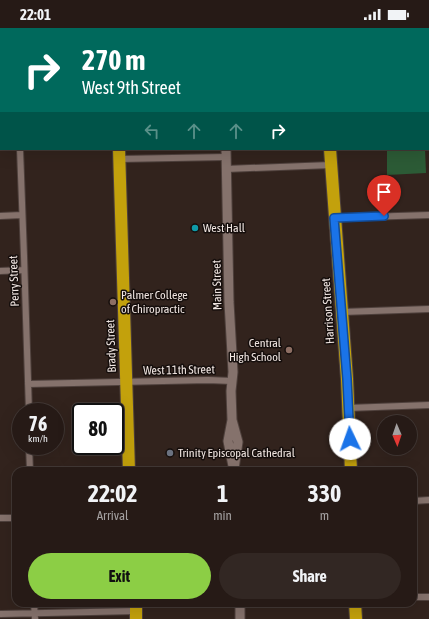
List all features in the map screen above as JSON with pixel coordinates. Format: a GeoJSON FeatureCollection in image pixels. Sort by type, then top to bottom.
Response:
{"type":"FeatureCollection","features":[{"type":"Feature","properties":{"kind":"highway","name":"Harrison Street"},"geometry":{"type":"LineString","coordinates":[[330,150],[342,312],[351,467]]}},
{"type":"Feature","properties":{"kind":"highway","name":"Brady Street"},"geometry":{"type":"LineString","coordinates":[[119,154],[129,467]]}},
{"type":"Feature","properties":{"kind":"highway"},"geometry":{"type":"LineString","coordinates":[[355,607],[356,619]]}},
{"type":"Feature","properties":{"kind":"street"},"geometry":{"type":"LineString","coordinates":[[429,119],[429,126]]}},
{"type":"Feature","properties":{"kind":"street","name":"Perry Street"},"geometry":{"type":"LineString","coordinates":[[20,150],[29,403]]}},
{"type":"Feature","properties":{"kind":"street"},"geometry":{"type":"LineString","coordinates":[[119,154],[226,153]]}},
{"type":"Feature","properties":{"kind":"street","name":"Main Street"},"geometry":{"type":"LineString","coordinates":[[226,153],[229,302],[233,372],[231,391],[232,420],[238,442],[234,467]]}},
{"type":"Feature","properties":{"kind":"street"},"geometry":{"type":"LineString","coordinates":[[226,168],[331,165]]}},
{"type":"Feature","properties":{"kind":"street"},"geometry":{"type":"LineString","coordinates":[[334,218],[429,214]]}},
{"type":"Feature","properties":{"kind":"street"},"geometry":{"type":"LineString","coordinates":[[0,216],[22,215]]}},
{"type":"Feature","properties":{"kind":"street"},"geometry":{"type":"LineString","coordinates":[[0,271],[24,270]]}},
{"type":"Feature","properties":{"kind":"street"},"geometry":{"type":"LineString","coordinates":[[342,312],[429,309]]}},
{"type":"Feature","properties":{"kind":"street","name":"West 11th Street"},"geometry":{"type":"LineString","coordinates":[[28,384],[232,380]]}},
{"type":"Feature","properties":{"kind":"street"},"geometry":{"type":"LineString","coordinates":[[348,408],[429,405]]}},
{"type":"Feature","properties":{"kind":"street"},"geometry":{"type":"LineString","coordinates":[[29,455],[30,467]]}},
{"type":"Feature","properties":{"kind":"street"},"geometry":{"type":"LineString","coordinates":[[417,501],[429,500]]}},
{"type":"Feature","properties":{"kind":"street"},"geometry":{"type":"LineString","coordinates":[[0,518],[12,518]]}},
{"type":"Feature","properties":{"kind":"street"},"geometry":{"type":"LineString","coordinates":[[417,597],[429,597]]}},
{"type":"Feature","properties":{"kind":"street"},"geometry":{"type":"LineString","coordinates":[[240,607],[240,619]]}},
{"type":"Feature","properties":{"kind":"street"},"geometry":{"type":"LineString","coordinates":[[0,614],[35,616],[136,611]]}},
{"type":"Feature","properties":{"kind":"green space"},"geometry":{"type":"Polygon","coordinates":[[[387,150],[425,150],[426,173],[387,175],[387,150]]]}},
{"type":"Feature","properties":{"kind":"place","name":"West Hall"},"geometry":{"type":"Point","coordinates":[195,228]}},
{"type":"Feature","properties":{"kind":"place","name":"Palmer College of Chiropractic"},"geometry":{"type":"Point","coordinates":[113,302]}},
{"type":"Feature","properties":{"kind":"place","name":"Central High School"},"geometry":{"type":"Point","coordinates":[289,350]}},
{"type":"Feature","properties":{"kind":"place","name":"Trinity Episcopal Cathedral"},"geometry":{"type":"Point","coordinates":[170,453]}},
{"type":"Feature","properties":{"kind":"route"},"geometry":{"type":"LineString","coordinates":[[350,439],[347,379],[334,218],[384,216]]}}]}
